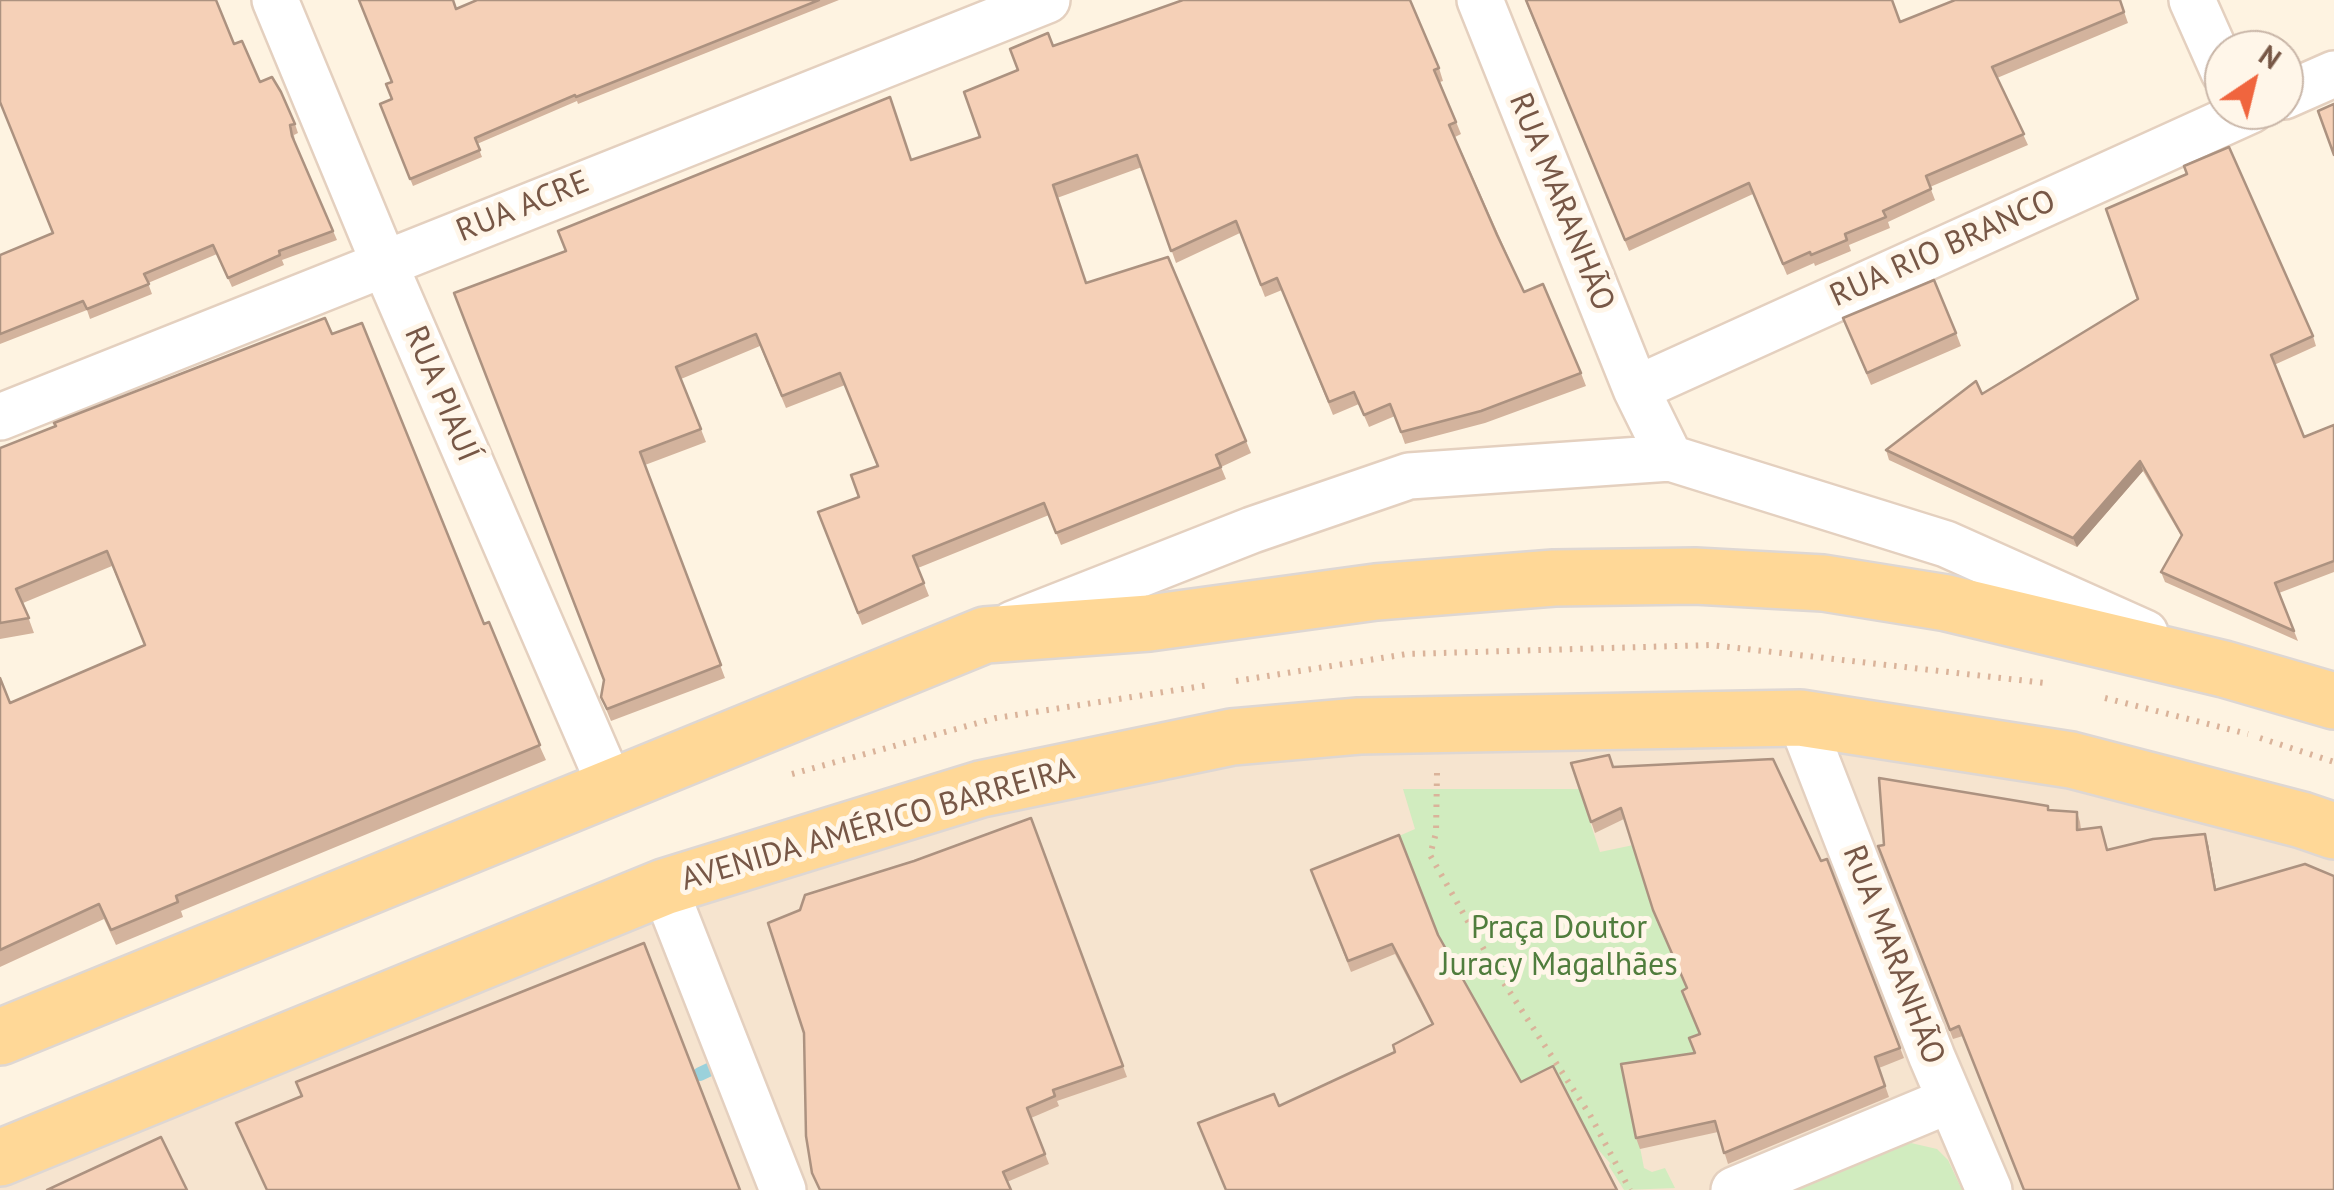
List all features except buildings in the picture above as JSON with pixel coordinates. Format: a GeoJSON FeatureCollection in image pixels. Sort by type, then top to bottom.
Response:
{"type":"FeatureCollection","features":[{"type":"Feature","properties":{"kind":"main road"},"geometry":{"type":"LineString","coordinates":[[0,1038],[985,635],[1149,623],[1376,592],[1554,578],[1695,576],[1823,583],[1947,603],[2224,669],[2334,702]]}},
{"type":"Feature","properties":{"kind":"main road","name":"AVENIDA AMÉRICO BARREIRA"},"geometry":{"type":"LineString","coordinates":[[0,1158],[664,887],[981,788],[1232,736],[1359,726],[1800,718],[2070,760],[2334,831]]}},
{"type":"Feature","properties":{"kind":"street","name":"RUA PIAUÍ"},"geometry":{"type":"LineString","coordinates":[[275,0],[611,787]]}},
{"type":"Feature","properties":{"kind":"street","name":"RUA ACRE"},"geometry":{"type":"LineString","coordinates":[[0,416],[1047,0]]}},
{"type":"Feature","properties":{"kind":"street","name":"RUA MARANHÃO"},"geometry":{"type":"LineString","coordinates":[[1480,0],[1636,389],[1670,458]]}},
{"type":"Feature","properties":{"kind":"street"},"geometry":{"type":"LineString","coordinates":[[2192,0],[2205,30]]}},
{"type":"Feature","properties":{"kind":"street"},"geometry":{"type":"LineString","coordinates":[[2304,87],[2334,74]]}},
{"type":"Feature","properties":{"kind":"street","name":"RUA RIO BRANCO"},"geometry":{"type":"LineString","coordinates":[[1636,389],[2204,130]]}},
{"type":"Feature","properties":{"kind":"street"},"geometry":{"type":"LineString","coordinates":[[985,635],[1252,530],[1409,476],[1670,458],[1946,544],[2224,669]]}},
{"type":"Feature","properties":{"kind":"street","name":"RUA MARANHÃO"},"geometry":{"type":"LineString","coordinates":[[1800,718],[1989,1190]]}},
{"type":"Feature","properties":{"kind":"street"},"geometry":{"type":"LineString","coordinates":[[664,887],[783,1190]]}},
{"type":"Feature","properties":{"kind":"street"},"geometry":{"type":"LineString","coordinates":[[1734,1190],[1950,1100]]}},
{"type":"Feature","properties":{"kind":"path"},"geometry":{"type":"LineString","coordinates":[[1438,724],[1436,832],[1430,855],[1498,974],[1590,1114],[1630,1190]]}},
{"type":"Feature","properties":{"kind":"shaded area"},"geometry":{"type":"Polygon","coordinates":[[[1785,704],[2334,832],[2334,1190],[0,1190],[0,1148],[933,778],[1785,704]]]}},
{"type":"Feature","properties":{"kind":"green space","name":"Praça Doutor Juracy Magalhães"},"geometry":{"type":"Polygon","coordinates":[[[1403,789],[1579,789],[1600,852],[1643,843],[1691,994],[1686,1002],[1704,1045],[1698,1063],[1626,1075],[1644,1168],[1652,1172],[1665,1168],[1675,1188],[1624,1190],[1610,1163],[1578,1127],[1525,1092],[1439,937],[1399,836],[1415,829],[1403,789]]]}},
{"type":"Feature","properties":{"kind":"green space"},"geometry":{"type":"Polygon","coordinates":[[[1911,1143],[1937,1149],[1948,1160],[1962,1190],[1793,1190],[1895,1147],[1911,1143]]]}},
{"type":"Feature","properties":{"kind":"waterway"},"geometry":{"type":"LineString","coordinates":[[700,1074],[719,1065]]}}]}
